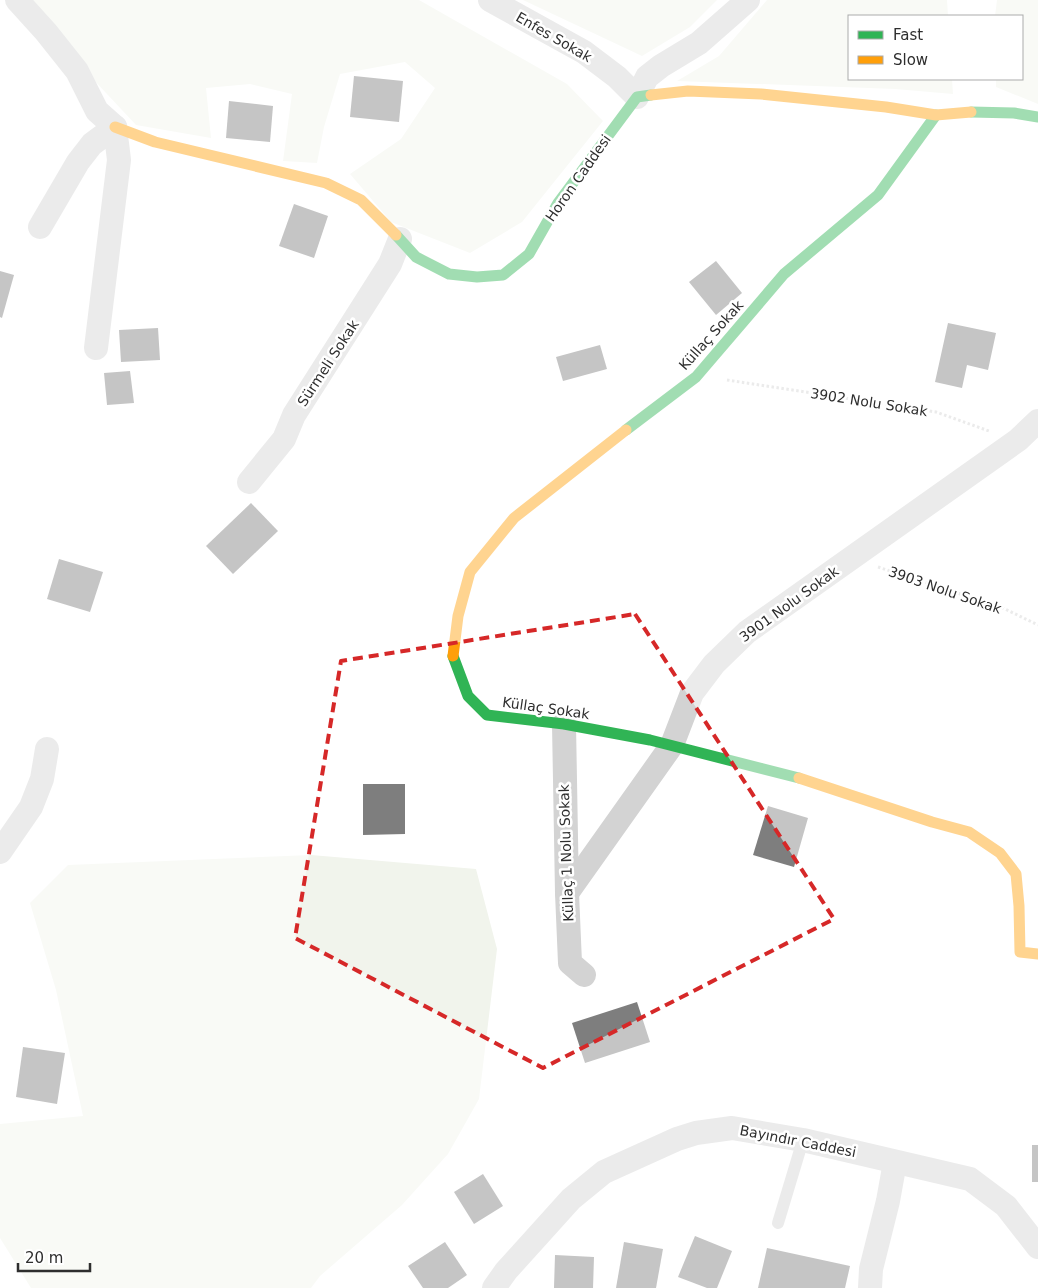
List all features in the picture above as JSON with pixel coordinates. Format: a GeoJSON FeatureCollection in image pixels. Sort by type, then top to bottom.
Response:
{"type":"FeatureCollection","features":[{"type":"Feature","properties":{"kind":"street","name":"Horon Caddesi"},"geometry":{"type":"LineString","coordinates":[[16,0],[46,32],[77,72],[97,111],[115,127],[155,142],[326,183],[361,200],[416,257],[449,274],[477,277],[503,275],[529,254],[558,203],[637,97]]}},
{"type":"Feature","properties":{"kind":"street","name":"Enfes Sokak"},"geometry":{"type":"LineString","coordinates":[[490,0],[584,52],[617,77],[637,97]]}},
{"type":"Feature","properties":{"kind":"street"},"geometry":{"type":"LineString","coordinates":[[637,97],[646,77],[660,66],[699,43],[748,0]]}},
{"type":"Feature","properties":{"kind":"street"},"geometry":{"type":"LineString","coordinates":[[637,97],[688,91],[761,94],[936,115],[976,110],[1014,112],[1038,117]]}},
{"type":"Feature","properties":{"kind":"street","name":"Küllaç Sokak"},"geometry":{"type":"LineString","coordinates":[[936,115],[878,195],[784,274],[696,377],[514,518],[470,572],[458,616],[452,653],[468,696],[487,715],[564,724],[672,745],[803,779],[932,822],[969,832],[1000,853],[1016,874],[1020,952],[1038,954]]}},
{"type":"Feature","properties":{"kind":"street"},"geometry":{"type":"LineString","coordinates":[[40,227],[78,162],[92,144],[115,127],[119,160],[96,348]]}},
{"type":"Feature","properties":{"kind":"street","name":"Sürmeli Sokak"},"geometry":{"type":"LineString","coordinates":[[249,482],[284,439],[294,415],[390,264],[400,239]]}},
{"type":"Feature","properties":{"kind":"street","name":"3901 Nolu Sokak"},"geometry":{"type":"LineString","coordinates":[[566,893],[672,745],[692,693],[714,664],[747,632],[851,558],[1028,444],[1038,421]]}},
{"type":"Feature","properties":{"kind":"street","name":"Küllaç 1 Nolu Sokak"},"geometry":{"type":"LineString","coordinates":[[564,724],[566,893],[570,963],[584,975]]}},
{"type":"Feature","properties":{"kind":"street"},"geometry":{"type":"LineString","coordinates":[[0,852],[31,807],[42,779],[47,749]]}},
{"type":"Feature","properties":{"kind":"street","name":"Bayındır Caddesi"},"geometry":{"type":"LineString","coordinates":[[494,1288],[506,1271],[571,1199],[604,1172],[677,1139],[696,1133],[732,1128],[803,1140],[970,1179],[1006,1206],[1038,1247]]}},
{"type":"Feature","properties":{"kind":"street"},"geometry":{"type":"LineString","coordinates":[[870,1288],[871,1268],[888,1201],[895,1162]]}},
{"type":"Feature","properties":{"kind":"lane"},"geometry":{"type":"LineString","coordinates":[[778,1223],[803,1140]]}},
{"type":"Feature","properties":{"kind":"path","name":"3902 Nolu Sokak"},"geometry":{"type":"LineString","coordinates":[[696,377],[744,381],[936,412],[1028,444]]}},
{"type":"Feature","properties":{"kind":"path","name":"3903 Nolu Sokak"},"geometry":{"type":"LineString","coordinates":[[851,558],[1003,608],[1038,625]]}},
{"type":"Feature","properties":{"kind":"highlighted area"},"geometry":{"type":"Polygon","coordinates":[[[635,614],[834,919],[543,1068],[295,938],[341,661],[635,614]]]}},
{"type":"Feature","properties":{"kind":"shaded area"},"geometry":{"type":"Polygon","coordinates":[[[19,0],[419,0],[567,84],[603,121],[522,222],[470,253],[391,222],[350,174],[401,139],[435,88],[405,62],[340,74],[324,127],[317,163],[283,161],[292,94],[250,84],[206,88],[211,138],[136,125],[19,0]]]}},
{"type":"Feature","properties":{"kind":"shaded area"},"geometry":{"type":"Polygon","coordinates":[[[523,0],[717,0],[690,27],[642,56],[523,0]]]}},
{"type":"Feature","properties":{"kind":"shaded area"},"geometry":{"type":"Polygon","coordinates":[[[767,0],[947,0],[948,15],[848,15],[848,80],[952,80],[953,94],[895,89],[677,81],[719,56],[767,0]]]}},
{"type":"Feature","properties":{"kind":"shaded area"},"geometry":{"type":"Polygon","coordinates":[[[997,0],[1038,0],[1038,104],[996,87],[996,80],[1023,80],[1023,15],[995,15],[997,0]]]}},
{"type":"Feature","properties":{"kind":"shaded area"},"geometry":{"type":"Polygon","coordinates":[[[311,855],[476,869],[497,949],[479,1099],[448,1154],[402,1205],[320,1276],[311,1288],[31,1288],[0,1238],[0,1124],[83,1116],[56,990],[30,903],[68,865],[311,855]]]}},
{"type":"Feature","properties":{"kind":"building"},"geometry":{"type":"Polygon","coordinates":[[[354,76],[403,81],[399,122],[350,117],[354,76]]]}},
{"type":"Feature","properties":{"kind":"building"},"geometry":{"type":"Polygon","coordinates":[[[229,101],[273,106],[270,142],[226,138],[229,101]]]}},
{"type":"Feature","properties":{"kind":"building"},"geometry":{"type":"Polygon","coordinates":[[[294,204],[328,216],[314,258],[279,246],[294,204]]]}},
{"type":"Feature","properties":{"kind":"building"},"geometry":{"type":"Polygon","coordinates":[[[716,261],[742,293],[716,315],[689,282],[716,261]]]}},
{"type":"Feature","properties":{"kind":"building"},"geometry":{"type":"Polygon","coordinates":[[[0,271],[14,275],[2,318],[0,317],[0,271]]]}},
{"type":"Feature","properties":{"kind":"building"},"geometry":{"type":"Polygon","coordinates":[[[948,323],[996,333],[988,370],[967,365],[962,388],[935,382],[948,323]]]}},
{"type":"Feature","properties":{"kind":"building"},"geometry":{"type":"Polygon","coordinates":[[[158,328],[160,360],[121,362],[119,330],[158,328]]]}},
{"type":"Feature","properties":{"kind":"building"},"geometry":{"type":"Polygon","coordinates":[[[600,345],[607,369],[563,381],[556,357],[600,345]]]}},
{"type":"Feature","properties":{"kind":"building"},"geometry":{"type":"Polygon","coordinates":[[[130,371],[134,403],[107,405],[104,373],[130,371]]]}},
{"type":"Feature","properties":{"kind":"building"},"geometry":{"type":"Polygon","coordinates":[[[251,503],[278,531],[233,574],[206,546],[251,503]]]}},
{"type":"Feature","properties":{"kind":"building"},"geometry":{"type":"Polygon","coordinates":[[[59,559],[103,572],[90,612],[47,599],[59,559]]]}},
{"type":"Feature","properties":{"kind":"building"},"geometry":{"type":"Polygon","coordinates":[[[363,784],[405,784],[405,834],[363,835],[363,784]]]}},
{"type":"Feature","properties":{"kind":"building"},"geometry":{"type":"Polygon","coordinates":[[[768,806],[808,818],[794,867],[753,855],[768,806]]]}},
{"type":"Feature","properties":{"kind":"building"},"geometry":{"type":"Polygon","coordinates":[[[637,1002],[650,1042],[585,1063],[572,1023],[637,1002]]]}},
{"type":"Feature","properties":{"kind":"building"},"geometry":{"type":"Polygon","coordinates":[[[23,1047],[65,1053],[57,1104],[16,1097],[23,1047]]]}},
{"type":"Feature","properties":{"kind":"building"},"geometry":{"type":"Polygon","coordinates":[[[1032,1145],[1038,1145],[1038,1182],[1032,1182],[1032,1145]]]}},
{"type":"Feature","properties":{"kind":"building"},"geometry":{"type":"Polygon","coordinates":[[[483,1174],[503,1206],[474,1224],[454,1192],[483,1174]]]}},
{"type":"Feature","properties":{"kind":"building"},"geometry":{"type":"Polygon","coordinates":[[[695,1236],[732,1251],[717,1288],[707,1288],[678,1277],[695,1236]]]}},
{"type":"Feature","properties":{"kind":"building"},"geometry":{"type":"Polygon","coordinates":[[[445,1242],[467,1275],[448,1288],[423,1288],[408,1266],[445,1242]]]}},
{"type":"Feature","properties":{"kind":"building"},"geometry":{"type":"Polygon","coordinates":[[[624,1242],[663,1249],[656,1288],[616,1288],[624,1242]]]}},
{"type":"Feature","properties":{"kind":"building"},"geometry":{"type":"Polygon","coordinates":[[[767,1248],[850,1266],[845,1288],[758,1288],[767,1248]]]}},
{"type":"Feature","properties":{"kind":"building"},"geometry":{"type":"Polygon","coordinates":[[[555,1255],[594,1257],[593,1288],[554,1288],[555,1255]]]}},
{"type":"Feature","properties":{"kind":"traffic: fast"},"geometry":{"type":"LineString","coordinates":[[396,235],[416,257],[449,274],[477,277],[503,275],[529,254],[558,203],[637,97],[651,95]]}},
{"type":"Feature","properties":{"kind":"traffic: fast"},"geometry":{"type":"LineString","coordinates":[[971,112],[1014,113],[1038,117]]}},
{"type":"Feature","properties":{"kind":"traffic: fast"},"geometry":{"type":"LineString","coordinates":[[626,430],[696,377],[784,274],[878,195],[936,115]]}},
{"type":"Feature","properties":{"kind":"traffic: fast"},"geometry":{"type":"LineString","coordinates":[[453,656],[468,696],[487,715],[564,724],[650,740],[799,778]]}},
{"type":"Feature","properties":{"kind":"traffic: slow"},"geometry":{"type":"LineString","coordinates":[[651,95],[688,91],[761,94],[886,107],[936,115],[971,112]]}},
{"type":"Feature","properties":{"kind":"traffic: slow"},"geometry":{"type":"LineString","coordinates":[[115,127],[155,142],[326,183],[361,200],[396,235]]}},
{"type":"Feature","properties":{"kind":"traffic: slow"},"geometry":{"type":"LineString","coordinates":[[453,656],[458,616],[470,572],[514,518],[626,430]]}},
{"type":"Feature","properties":{"kind":"traffic: slow"},"geometry":{"type":"LineString","coordinates":[[799,778],[932,822],[969,832],[1000,853],[1016,874],[1020,952],[1038,954]]}}]}
